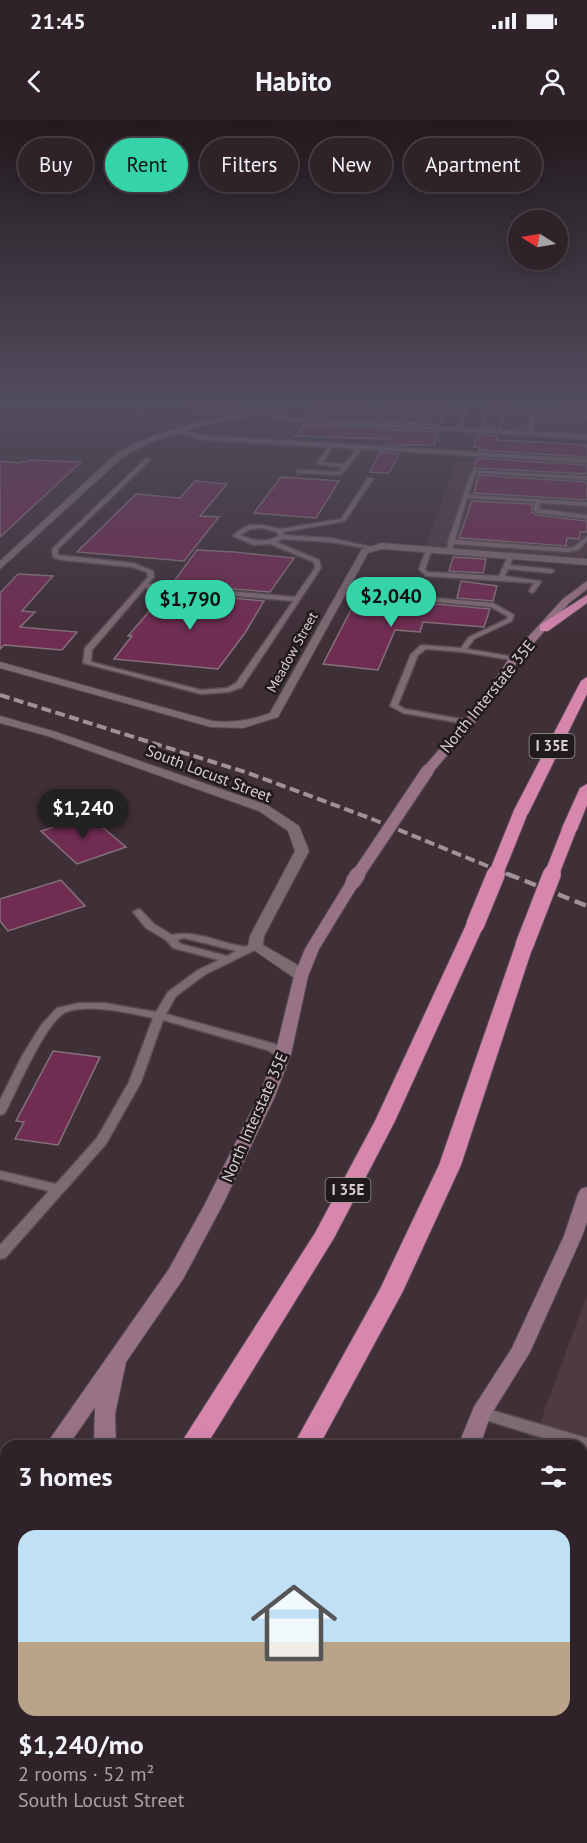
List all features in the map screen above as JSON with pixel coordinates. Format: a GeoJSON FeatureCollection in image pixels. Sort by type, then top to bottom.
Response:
{"type":"FeatureCollection","features":[{"type":"Feature","properties":{"kind":"highway"},"geometry":{"type":"LineString","coordinates":[[544,628],[587,598]]}},
{"type":"Feature","properties":{"kind":"highway","name":"I 35E"},"geometry":{"type":"LineString","coordinates":[[197,1440],[323,1238],[386,1121],[475,925],[520,814],[587,681]]}},
{"type":"Feature","properties":{"kind":"highway"},"geometry":{"type":"LineString","coordinates":[[309,1440],[391,1291],[450,1165],[524,946],[587,788]]}},
{"type":"Feature","properties":{"kind":"main road","name":"North Interstate 35E"},"geometry":{"type":"LineString","coordinates":[[60,1440],[118,1354],[176,1275],[214,1204],[267,1096],[283,1054],[302,976],[312,949],[353,882],[428,770],[469,723],[514,658],[544,628],[566,601],[587,584]]}},
{"type":"Feature","properties":{"kind":"main road"},"geometry":{"type":"LineString","coordinates":[[471,1440],[481,1413],[520,1353],[573,1236],[587,1194]]}},
{"type":"Feature","properties":{"kind":"main road"},"geometry":{"type":"LineString","coordinates":[[105,1440],[104,1414],[118,1354]]}},
{"type":"Feature","properties":{"kind":"street"},"geometry":{"type":"LineString","coordinates":[[0,566],[94,479]]}},
{"type":"Feature","properties":{"kind":"street"},"geometry":{"type":"LineString","coordinates":[[370,548],[382,546],[429,550],[450,547],[511,556],[587,562]]}},
{"type":"Feature","properties":{"kind":"street","name":"Meadow Street"},"geometry":{"type":"LineString","coordinates":[[0,665],[211,724],[232,727],[255,724],[274,715],[363,553],[370,548]]}},
{"type":"Feature","properties":{"kind":"street","name":"South Locust Street"},"geometry":{"type":"LineString","coordinates":[[0,719],[52,734],[263,808],[294,829],[302,851],[251,948]]}},
{"type":"Feature","properties":{"kind":"street"},"geometry":{"type":"LineString","coordinates":[[251,948],[290,964],[302,976]]}},
{"type":"Feature","properties":{"kind":"lane"},"geometry":{"type":"LineString","coordinates":[[127,479],[55,549],[55,556],[71,560],[145,568],[150,571],[151,577],[88,650],[87,663],[201,692],[229,690],[239,685],[318,568],[317,561],[271,542],[253,543],[236,536],[241,530],[257,527],[281,534],[370,548]]}},
{"type":"Feature","properties":{"kind":"lane"},"geometry":{"type":"LineString","coordinates":[[271,542],[281,534],[343,520],[370,479]]}},
{"type":"Feature","properties":{"kind":"lane"},"geometry":{"type":"LineString","coordinates":[[471,479],[450,547],[567,550],[576,549],[587,538]]}},
{"type":"Feature","properties":{"kind":"lane"},"geometry":{"type":"LineString","coordinates":[[465,496],[587,504]]}},
{"type":"Feature","properties":{"kind":"lane"},"geometry":{"type":"LineString","coordinates":[[538,501],[536,510],[539,512],[587,517]]}},
{"type":"Feature","properties":{"kind":"lane"},"geometry":{"type":"LineString","coordinates":[[429,550],[422,569],[426,574],[538,582],[532,591]]}},
{"type":"Feature","properties":{"kind":"lane"},"geometry":{"type":"LineString","coordinates":[[501,578],[511,556]]}},
{"type":"Feature","properties":{"kind":"lane"},"geometry":{"type":"LineString","coordinates":[[507,567],[551,571]]}},
{"type":"Feature","properties":{"kind":"lane"},"geometry":{"type":"LineString","coordinates":[[143,586],[297,599]]}},
{"type":"Feature","properties":{"kind":"lane"},"geometry":{"type":"LineString","coordinates":[[386,596],[493,605],[511,615],[510,620],[471,638],[463,650]]}},
{"type":"Feature","properties":{"kind":"lane"},"geometry":{"type":"LineString","coordinates":[[469,723],[403,711],[394,706],[415,654],[423,647],[463,650],[514,658]]}},
{"type":"Feature","properties":{"kind":"lane"},"geometry":{"type":"LineString","coordinates":[[138,912],[150,926],[170,938],[177,946],[228,959]]}},
{"type":"Feature","properties":{"kind":"lane"},"geometry":{"type":"LineString","coordinates":[[170,938],[184,935],[251,948]]}},
{"type":"Feature","properties":{"kind":"lane"},"geometry":{"type":"LineString","coordinates":[[0,1254],[102,1142],[135,1082],[159,1017],[172,994],[202,972],[251,948]]}},
{"type":"Feature","properties":{"kind":"lane"},"geometry":{"type":"LineString","coordinates":[[0,1111],[41,1032],[59,1011],[96,1005],[159,1017],[271,1047],[283,1054]]}},
{"type":"Feature","properties":{"kind":"lane"},"geometry":{"type":"LineString","coordinates":[[0,1175],[60,1189]]}},
{"type":"Feature","properties":{"kind":"lane"},"geometry":{"type":"LineString","coordinates":[[481,1413],[570,1440]]}},
{"type":"Feature","properties":{"kind":"shaded area"},"geometry":{"type":"Polygon","coordinates":[[[450,479],[587,479],[587,554],[582,559],[425,548],[450,479]]]}},
{"type":"Feature","properties":{"kind":"shaded area"},"geometry":{"type":"Polygon","coordinates":[[[587,1295],[587,1440],[537,1440],[544,1411],[587,1295]]]}},
{"type":"Feature","properties":{"kind":"building"},"geometry":{"type":"Polygon","coordinates":[[[0,479],[62,479],[0,537],[0,479]]]}},
{"type":"Feature","properties":{"kind":"building"},"geometry":{"type":"Polygon","coordinates":[[[279,479],[339,481],[316,518],[254,513],[279,479]]]}},
{"type":"Feature","properties":{"kind":"building"},"geometry":{"type":"Polygon","coordinates":[[[478,479],[587,482],[587,500],[474,493],[478,479]]]}},
{"type":"Feature","properties":{"kind":"building"},"geometry":{"type":"Polygon","coordinates":[[[195,481],[227,484],[200,516],[219,517],[184,561],[77,552],[136,494],[180,498],[195,481]]]}},
{"type":"Feature","properties":{"kind":"building"},"geometry":{"type":"Polygon","coordinates":[[[472,501],[532,504],[532,512],[537,515],[587,521],[587,532],[580,532],[579,539],[567,538],[566,546],[459,538],[472,501]]]}},
{"type":"Feature","properties":{"kind":"building"},"geometry":{"type":"Polygon","coordinates":[[[197,550],[294,558],[270,592],[172,584],[197,550]]]}},
{"type":"Feature","properties":{"kind":"building"},"geometry":{"type":"Polygon","coordinates":[[[453,557],[486,559],[483,573],[449,571],[453,557]]]}},
{"type":"Feature","properties":{"kind":"building"},"geometry":{"type":"Polygon","coordinates":[[[18,574],[53,576],[22,611],[35,612],[20,627],[77,632],[62,650],[4,645],[0,649],[0,593],[18,574]]]}},
{"type":"Feature","properties":{"kind":"building"},"geometry":{"type":"Polygon","coordinates":[[[461,581],[497,586],[493,601],[457,598],[461,581]]]}},
{"type":"Feature","properties":{"kind":"building"},"geometry":{"type":"Polygon","coordinates":[[[166,592],[264,601],[245,633],[218,669],[114,659],[132,636],[128,636],[166,592]]]}},
{"type":"Feature","properties":{"kind":"building"},"geometry":{"type":"Polygon","coordinates":[[[358,596],[490,609],[484,627],[423,622],[420,632],[395,630],[378,670],[323,664],[358,596]]]}},
{"type":"Feature","properties":{"kind":"building"},"geometry":{"type":"Polygon","coordinates":[[[89,816],[126,847],[77,864],[41,831],[89,816]]]}},
{"type":"Feature","properties":{"kind":"building"},"geometry":{"type":"Polygon","coordinates":[[[61,880],[85,906],[8,931],[0,921],[0,899],[61,880]]]}},
{"type":"Feature","properties":{"kind":"building"},"geometry":{"type":"Polygon","coordinates":[[[53,1051],[100,1057],[58,1145],[15,1139],[24,1122],[16,1121],[53,1051]]]}},
{"type":"Feature","properties":{"kind":"railway"},"geometry":{"type":"LineString","coordinates":[[0,695],[248,773],[367,817],[512,876]]}},
{"type":"Feature","properties":{"kind":"railway"},"geometry":{"type":"LineString","coordinates":[[508,874],[587,906]]}}]}
